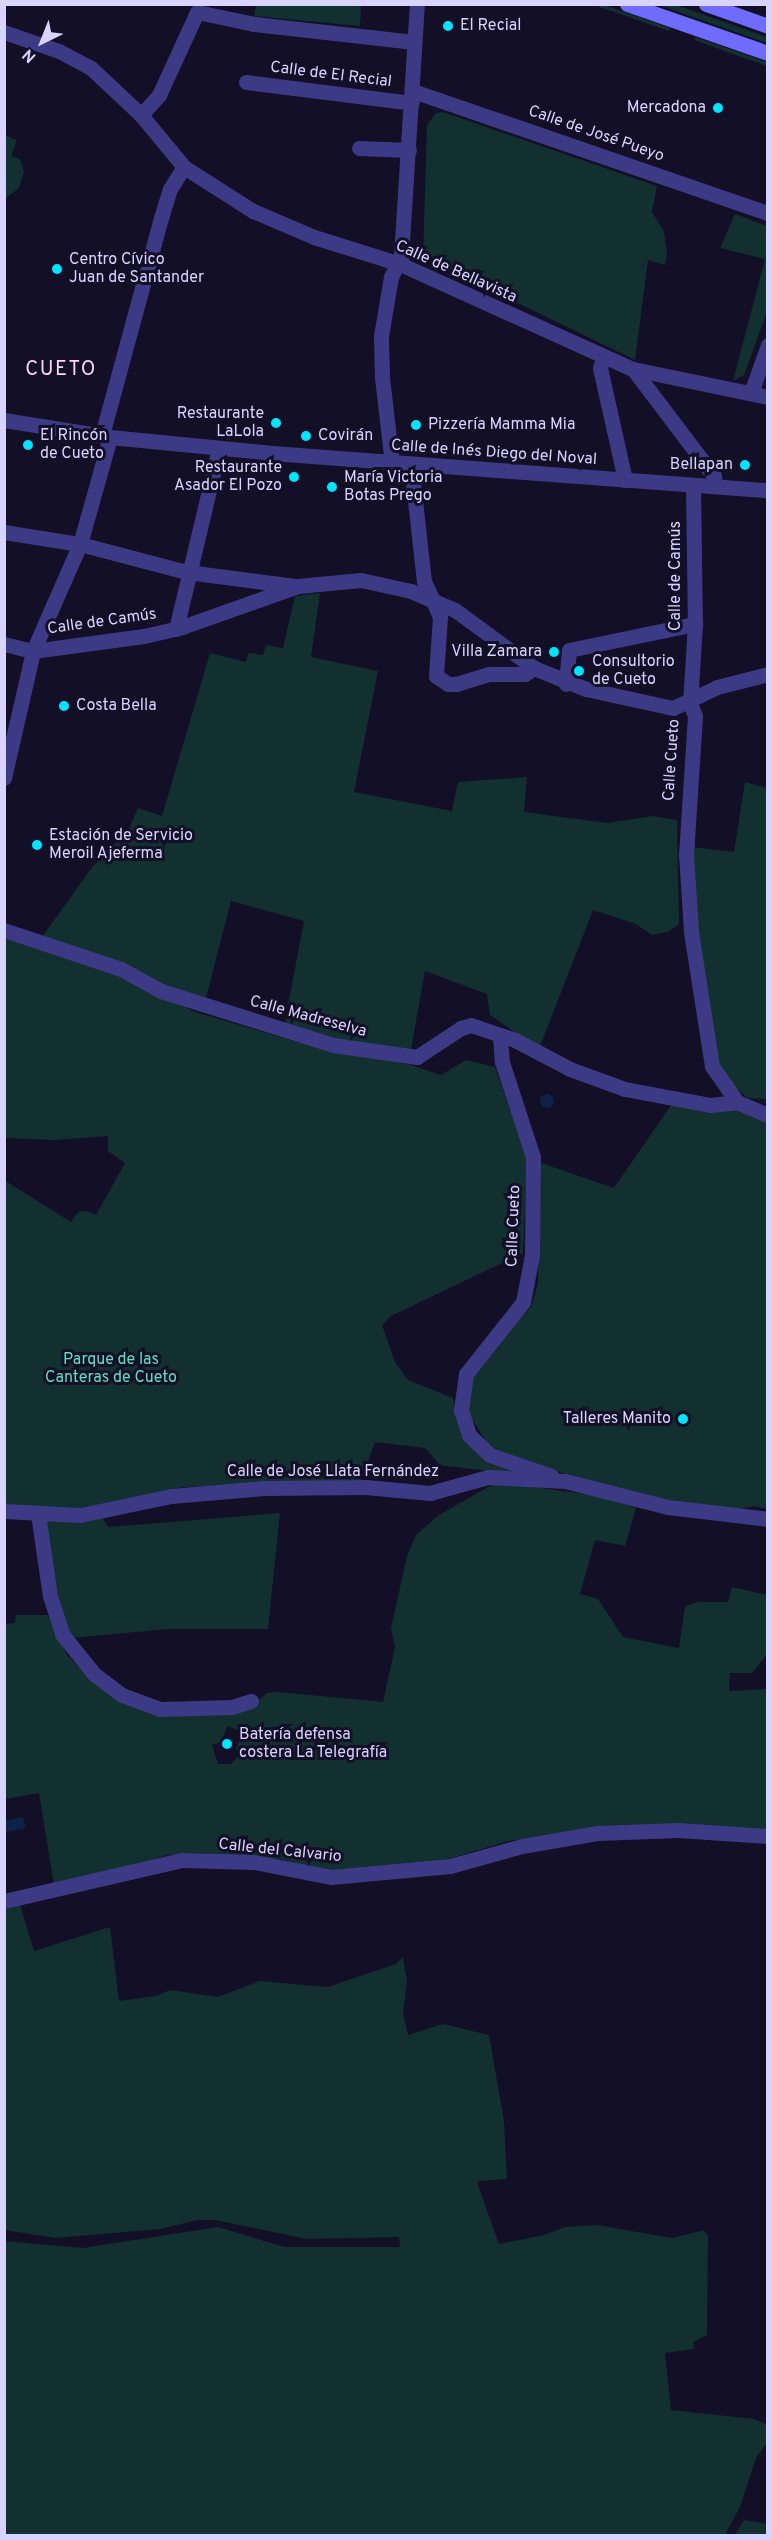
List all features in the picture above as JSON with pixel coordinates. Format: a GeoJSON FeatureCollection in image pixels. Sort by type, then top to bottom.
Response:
{"type":"FeatureCollection","features":[{"type":"Feature","properties":{"kind":"main road"},"geometry":{"type":"LineString","coordinates":[[627,4],[768,53]]}},
{"type":"Feature","properties":{"kind":"main road"},"geometry":{"type":"LineString","coordinates":[[706,4],[768,26]]}},
{"type":"Feature","properties":{"kind":"street","name":"Calle de El Recial"},"geometry":{"type":"LineString","coordinates":[[392,464],[380,354],[386,296],[391,277],[400,264],[410,150],[417,4]]}},
{"type":"Feature","properties":{"kind":"street"},"geometry":{"type":"LineString","coordinates":[[141,115],[159,95],[193,8],[254,24],[414,42]]}},
{"type":"Feature","properties":{"kind":"street","name":"Calle de Bellavista"},"geometry":{"type":"LineString","coordinates":[[4,32],[59,51],[91,68],[141,115],[190,172],[253,211],[314,237],[400,264],[603,358],[633,369],[768,397]]}},
{"type":"Feature","properties":{"kind":"street","name":"Calle de El Recial"},"geometry":{"type":"LineString","coordinates":[[246,82],[412,97]]}},
{"type":"Feature","properties":{"kind":"street","name":"Calle de José Pueyo"},"geometry":{"type":"LineString","coordinates":[[412,97],[768,213]]}},
{"type":"Feature","properties":{"kind":"street"},"geometry":{"type":"LineString","coordinates":[[359,148],[410,150]]}},
{"type":"Feature","properties":{"kind":"street"},"geometry":{"type":"LineString","coordinates":[[106,436],[165,204],[190,172]]}},
{"type":"Feature","properties":{"kind":"street"},"geometry":{"type":"LineString","coordinates":[[751,393],[768,345]]}},
{"type":"Feature","properties":{"kind":"street"},"geometry":{"type":"LineString","coordinates":[[603,358],[600,368],[625,480]]}},
{"type":"Feature","properties":{"kind":"street"},"geometry":{"type":"LineString","coordinates":[[633,369],[714,476],[715,486]]}},
{"type":"Feature","properties":{"kind":"street","name":"Calle de Inés Diego del Noval"},"geometry":{"type":"LineString","coordinates":[[5,420],[106,436],[392,464],[768,490]]}},
{"type":"Feature","properties":{"kind":"street","name":"Calle de Camús"},"geometry":{"type":"LineString","coordinates":[[4,778],[33,651],[81,544],[106,436]]}},
{"type":"Feature","properties":{"kind":"street","name":"Calle de Camús"},"geometry":{"type":"LineString","coordinates":[[176,629],[186,572],[219,448]]}},
{"type":"Feature","properties":{"kind":"street"},"geometry":{"type":"LineString","coordinates":[[411,464],[430,598],[440,617],[434,670],[441,681],[456,684],[489,674],[525,674],[534,668]]}},
{"type":"Feature","properties":{"kind":"street","name":"Calle de Camús"},"geometry":{"type":"LineString","coordinates":[[690,703],[695,624],[693,485]]}},
{"type":"Feature","properties":{"kind":"street","name":"Calle de Camús"},"geometry":{"type":"LineString","coordinates":[[4,532],[81,544],[186,572],[298,586],[361,580],[430,598],[465,616],[534,668],[566,684],[674,708],[690,703],[717,687],[768,674]]}},
{"type":"Feature","properties":{"kind":"street","name":"Calle de Camús"},"geometry":{"type":"LineString","coordinates":[[33,651],[176,629],[298,586]]}},
{"type":"Feature","properties":{"kind":"street"},"geometry":{"type":"LineString","coordinates":[[566,684],[569,650],[695,624]]}},
{"type":"Feature","properties":{"kind":"street"},"geometry":{"type":"LineString","coordinates":[[4,644],[33,651]]}},
{"type":"Feature","properties":{"kind":"street","name":"Calle Cueto"},"geometry":{"type":"LineString","coordinates":[[690,703],[695,716],[686,832],[691,932],[707,1047],[719,1079],[738,1102],[768,1115]]}},
{"type":"Feature","properties":{"kind":"street","name":"Calle Madreselva"},"geometry":{"type":"LineString","coordinates":[[4,930],[121,969],[161,991],[333,1046],[417,1057],[461,1028],[471,1025],[500,1035],[570,1069],[625,1089],[710,1105],[738,1102]]}},
{"type":"Feature","properties":{"kind":"street","name":"Calle Cueto"},"geometry":{"type":"LineString","coordinates":[[500,1035],[502,1062],[533,1156],[532,1254],[522,1302],[466,1374],[462,1393],[463,1423],[469,1435],[490,1455],[566,1481]]}},
{"type":"Feature","properties":{"kind":"street","name":"Calle de José Llata Fernández"},"geometry":{"type":"LineString","coordinates":[[4,1511],[87,1514],[145,1500],[210,1490],[366,1487],[430,1493],[489,1477],[566,1481],[668,1507],[768,1519]]}},
{"type":"Feature","properties":{"kind":"street"},"geometry":{"type":"LineString","coordinates":[[38,1514],[50,1596],[62,1634],[94,1674],[122,1695],[160,1709],[232,1707],[251,1701]]}},
{"type":"Feature","properties":{"kind":"street","name":"Calle del Calvario"},"geometry":{"type":"LineString","coordinates":[[4,1901],[182,1860],[254,1862],[298,1868],[331,1877],[450,1866],[522,1845],[597,1833],[678,1830],[768,1836]]}},
{"type":"Feature","properties":{"kind":"green space"},"geometry":{"type":"Polygon","coordinates":[[[256,5],[361,5],[360,26],[254,16],[256,5]]]}},
{"type":"Feature","properties":{"kind":"green space"},"geometry":{"type":"Polygon","coordinates":[[[594,5],[604,5],[670,28],[669,31],[594,5]]]}},
{"type":"Feature","properties":{"kind":"green space"},"geometry":{"type":"Polygon","coordinates":[[[659,5],[676,5],[767,37],[767,43],[659,5]]]}},
{"type":"Feature","properties":{"kind":"green space"},"geometry":{"type":"Polygon","coordinates":[[[695,37],[767,62],[767,66],[694,40],[695,37]]]}},
{"type":"Feature","properties":{"kind":"green space"},"geometry":{"type":"Polygon","coordinates":[[[443,112],[657,186],[652,212],[664,231],[667,254],[665,265],[648,260],[635,360],[423,257],[427,125],[436,113],[443,112]]]}},
{"type":"Feature","properties":{"kind":"green space"},"geometry":{"type":"Polygon","coordinates":[[[5,135],[17,140],[11,156],[20,159],[24,172],[19,188],[6,198],[5,135]]]}},
{"type":"Feature","properties":{"kind":"green space"},"geometry":{"type":"Polygon","coordinates":[[[735,214],[767,226],[768,309],[744,375],[733,381],[765,259],[720,248],[735,214]]]}},
{"type":"Feature","properties":{"kind":"green space"},"geometry":{"type":"Polygon","coordinates":[[[320,593],[311,657],[378,671],[354,792],[452,811],[458,782],[527,777],[524,812],[607,823],[653,816],[677,820],[679,924],[668,932],[652,935],[636,924],[593,910],[539,1049],[490,1015],[487,994],[425,971],[410,1055],[384,1052],[284,1026],[304,921],[231,901],[205,1002],[42,937],[93,866],[128,831],[138,808],[162,816],[210,653],[246,662],[248,653],[263,655],[266,645],[283,648],[295,596],[320,593]]]}},
{"type":"Feature","properties":{"kind":"green space"},"geometry":{"type":"Polygon","coordinates":[[[745,782],[767,788],[767,1099],[748,1098],[719,1074],[696,927],[692,847],[734,852],[745,782]]]}},
{"type":"Feature","properties":{"kind":"green space","name":"Parque de las Canteras de Cueto"},"geometry":{"type":"Polygon","coordinates":[[[5,937],[119,975],[195,1012],[318,1048],[408,1064],[441,1075],[466,1060],[495,1067],[527,1158],[523,1253],[391,1316],[382,1325],[395,1362],[408,1380],[453,1398],[458,1424],[527,1476],[440,1465],[425,1448],[375,1442],[361,1480],[184,1487],[74,1509],[5,1505],[4,1180],[71,1222],[78,1212],[87,1211],[96,1215],[125,1163],[108,1151],[108,1136],[55,1140],[5,1138],[5,937]]]}},
{"type":"Feature","properties":{"kind":"green space"},"geometry":{"type":"Polygon","coordinates":[[[671,1105],[744,1111],[767,1123],[767,1509],[755,1506],[732,1510],[644,1496],[531,1464],[490,1448],[469,1414],[467,1389],[476,1363],[531,1307],[538,1284],[538,1162],[614,1188],[671,1105]]]}},
{"type":"Feature","properties":{"kind":"green space"},"geometry":{"type":"Polygon","coordinates":[[[497,1482],[607,1497],[636,1508],[625,1546],[595,1540],[580,1594],[598,1599],[623,1637],[679,1648],[685,1606],[698,1602],[728,1602],[732,1587],[767,1595],[767,1654],[752,1673],[730,1673],[729,1691],[767,1689],[767,1832],[568,1833],[508,1841],[448,1859],[373,1870],[323,1870],[280,1859],[198,1853],[167,1855],[107,1874],[54,1885],[39,1793],[5,1799],[5,1624],[15,1623],[16,1615],[48,1615],[67,1655],[88,1676],[130,1704],[249,1709],[267,1693],[278,1692],[383,1702],[395,1647],[391,1628],[407,1556],[416,1535],[439,1515],[497,1482]],[[228,1726],[220,1743],[212,1745],[218,1764],[231,1764],[238,1756],[236,1749],[243,1733],[228,1726]]]}},
{"type":"Feature","properties":{"kind":"green space"},"geometry":{"type":"Polygon","coordinates":[[[280,1513],[268,1629],[169,1629],[70,1638],[61,1621],[45,1520],[78,1522],[102,1517],[108,1527],[280,1513]]]}},
{"type":"Feature","properties":{"kind":"green space"},"geometry":{"type":"Polygon","coordinates":[[[20,1905],[34,1951],[110,1927],[119,2001],[156,1996],[170,1990],[218,1997],[260,1981],[328,1987],[396,1964],[403,1957],[407,1981],[403,2013],[408,2035],[443,2024],[489,2035],[504,2121],[507,2179],[478,2181],[478,2185],[499,2244],[544,2235],[565,2227],[597,2225],[672,2238],[704,2230],[708,2236],[707,2335],[693,2342],[694,2349],[665,2353],[671,2410],[755,2419],[767,2425],[767,2443],[756,2458],[740,2507],[725,2535],[5,2535],[5,2241],[83,2248],[218,2227],[284,2247],[400,2247],[399,2237],[307,2239],[215,2220],[197,2220],[161,2229],[56,2238],[5,2230],[4,1909],[20,1905]]]}},
{"type":"Feature","properties":{"kind":"green space"},"geometry":{"type":"Polygon","coordinates":[[[744,2520],[767,2524],[767,2535],[735,2535],[744,2520]]]}},
{"type":"Feature","properties":{"kind":"water"},"geometry":{"type":"Polygon","coordinates":[[[544,1094],[550,1094],[554,1101],[550,1108],[544,1108],[540,1104],[540,1098],[544,1094]]]}},
{"type":"Feature","properties":{"kind":"water"},"geometry":{"type":"Polygon","coordinates":[[[23,1817],[26,1828],[5,1832],[5,1821],[23,1817]]]}},
{"type":"Feature","properties":{"kind":"place","name":"El Recial"},"geometry":{"type":"Point","coordinates":[448,26]}},
{"type":"Feature","properties":{"kind":"place","name":"Mercadona"},"geometry":{"type":"Point","coordinates":[718,108]}},
{"type":"Feature","properties":{"kind":"place","name":"Centro Cívico Juan de Santander"},"geometry":{"type":"Point","coordinates":[57,269]}},
{"type":"Feature","properties":{"kind":"place","name":"Restaurante LaLola"},"geometry":{"type":"Point","coordinates":[276,423]}},
{"type":"Feature","properties":{"kind":"place","name":"Pizzería Mamma Mia"},"geometry":{"type":"Point","coordinates":[416,425]}},
{"type":"Feature","properties":{"kind":"place","name":"Covirán"},"geometry":{"type":"Point","coordinates":[306,436]}},
{"type":"Feature","properties":{"kind":"place","name":"El Rincón de Cueto"},"geometry":{"type":"Point","coordinates":[28,445]}},
{"type":"Feature","properties":{"kind":"place","name":"Bellapan"},"geometry":{"type":"Point","coordinates":[745,465]}},
{"type":"Feature","properties":{"kind":"place","name":"Restaurante Asador El Pozo"},"geometry":{"type":"Point","coordinates":[294,477]}},
{"type":"Feature","properties":{"kind":"place","name":"María Victoria Botas Prego"},"geometry":{"type":"Point","coordinates":[332,487]}},
{"type":"Feature","properties":{"kind":"place","name":"Villa Zamara"},"geometry":{"type":"Point","coordinates":[554,652]}},
{"type":"Feature","properties":{"kind":"place","name":"Consultorio de Cueto"},"geometry":{"type":"Point","coordinates":[579,671]}},
{"type":"Feature","properties":{"kind":"place","name":"Costa Bella"},"geometry":{"type":"Point","coordinates":[64,706]}},
{"type":"Feature","properties":{"kind":"place","name":"Estación de Servicio Meroil Ajeferma"},"geometry":{"type":"Point","coordinates":[37,845]}},
{"type":"Feature","properties":{"kind":"place","name":"Talleres Manito"},"geometry":{"type":"Point","coordinates":[683,1419]}},
{"type":"Feature","properties":{"kind":"place","name":"Batería defensa costera La Telegrafía"},"geometry":{"type":"Point","coordinates":[227,1744]}},
{"type":"Feature","properties":{"kind":"district","name":"CUETO"},"geometry":{"type":"Point","coordinates":[61,370]}}]}
